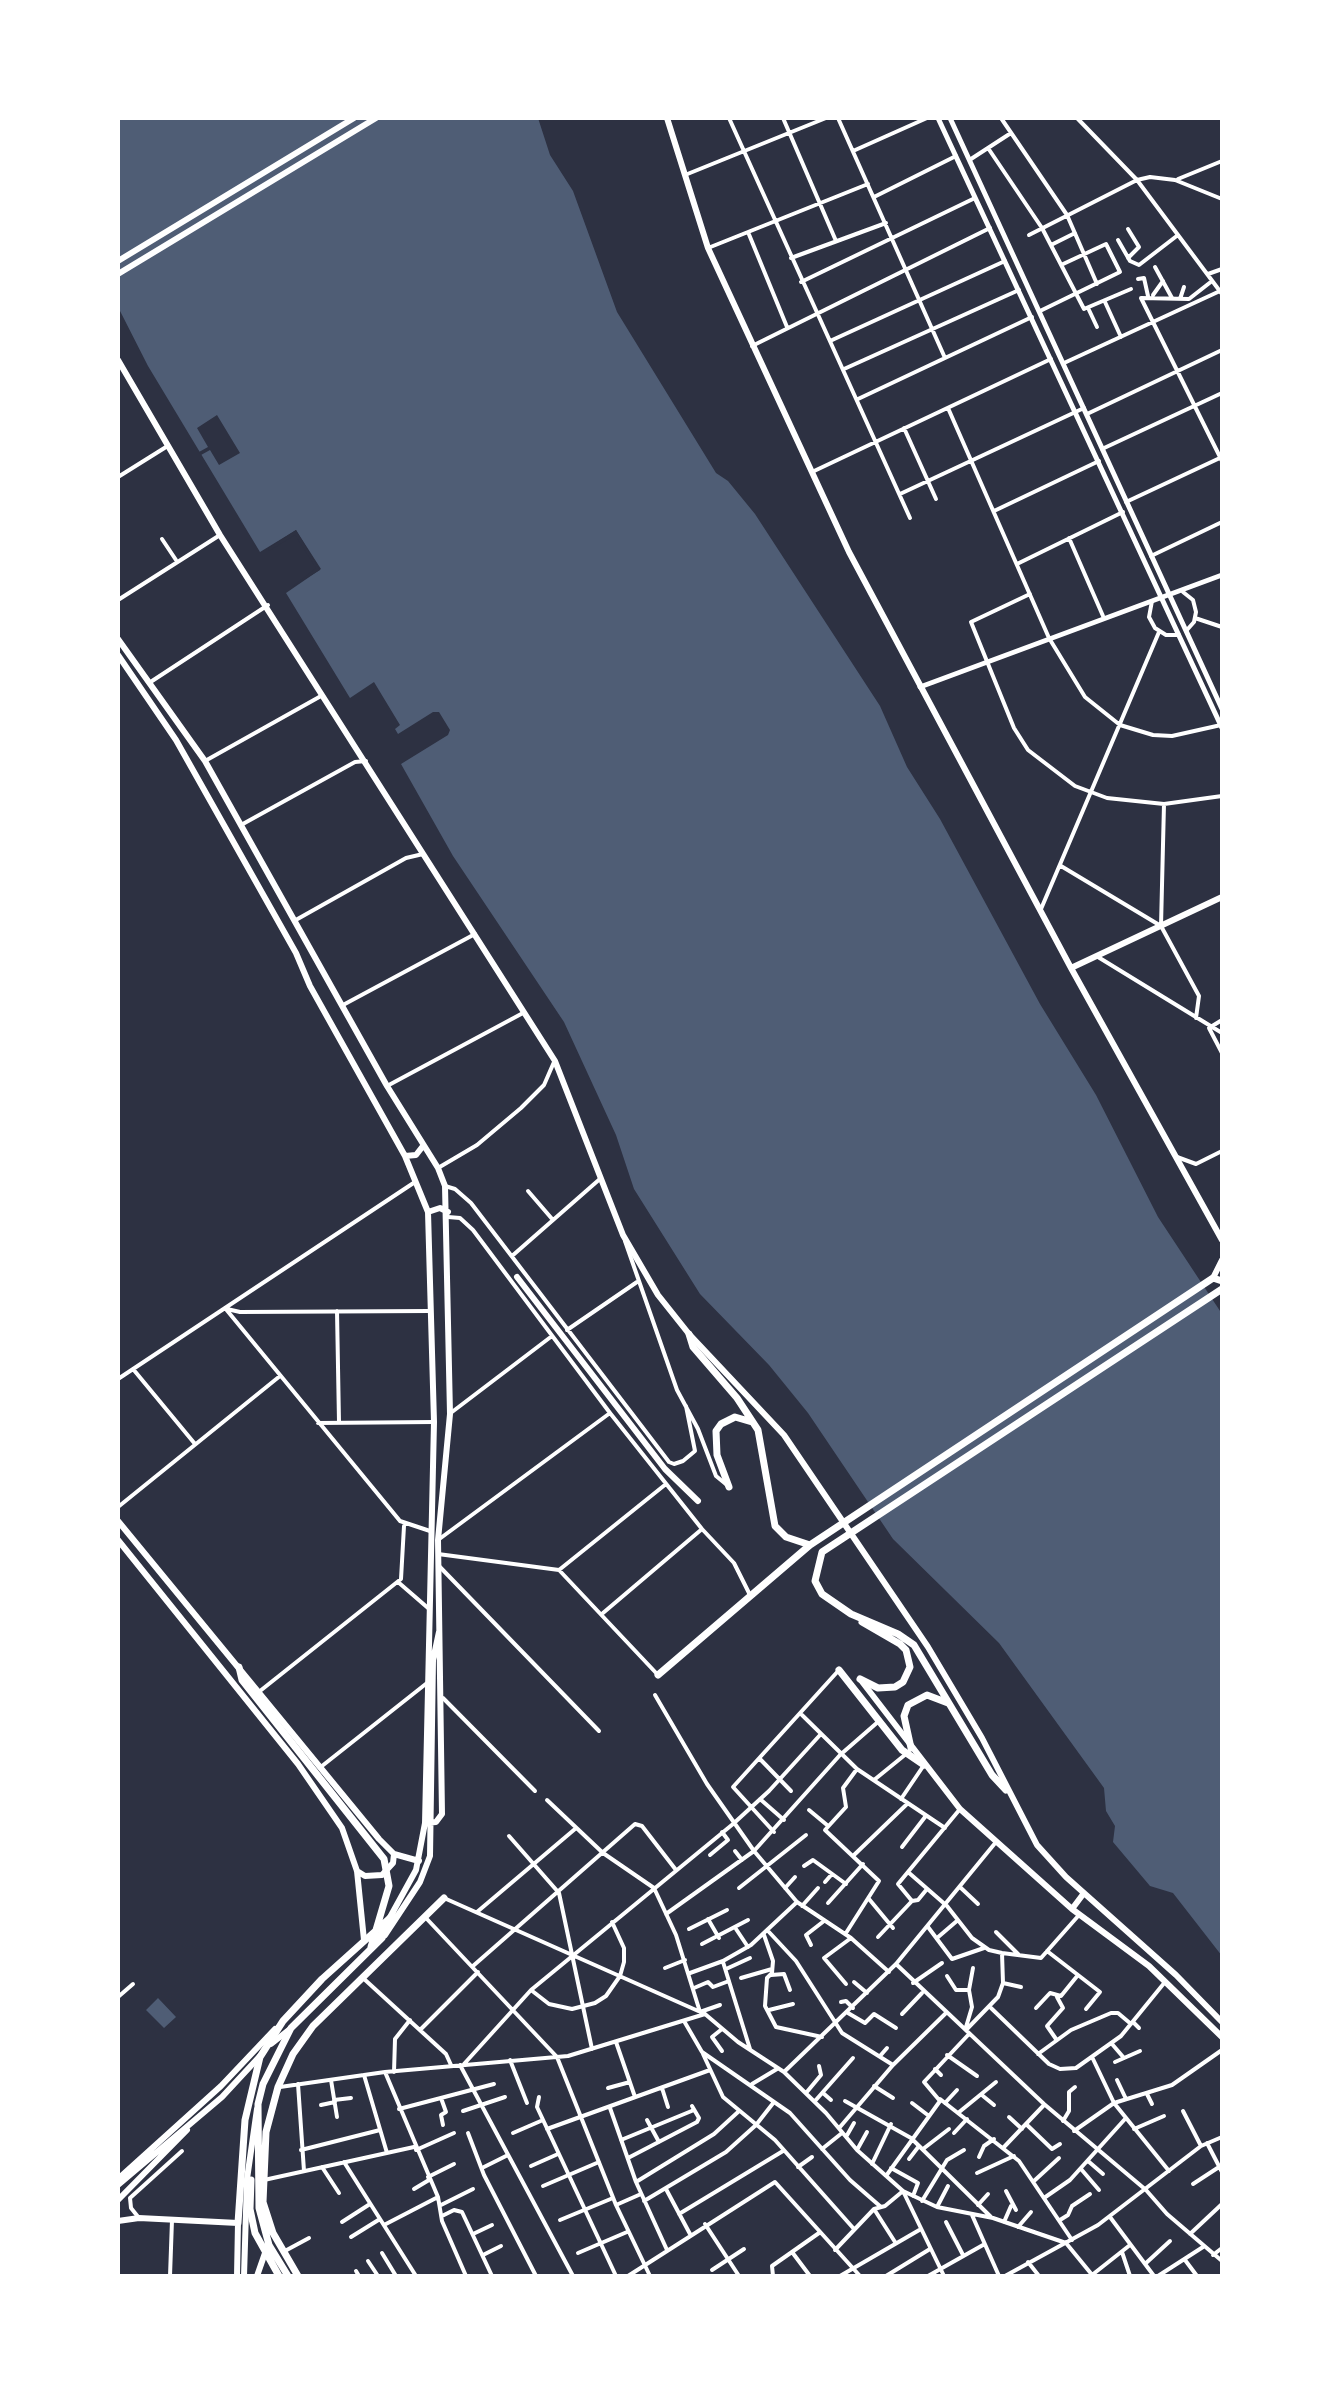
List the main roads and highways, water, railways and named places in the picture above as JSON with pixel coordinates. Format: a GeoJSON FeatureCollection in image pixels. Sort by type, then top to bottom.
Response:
{"type":"FeatureCollection","features":[{"type":"Feature","properties":{"kind":"highway"},"geometry":{"type":"LineString","coordinates":[[658,1675],[749,1593],[810,1545],[1209,1280],[1222,1281]]}},
{"type":"Feature","properties":{"kind":"highway"},"geometry":{"type":"LineString","coordinates":[[860,1679],[878,1688],[895,1687],[908,1675],[910,1658],[900,1644],[851,1614],[817,1588],[816,1573],[822,1552],[1222,1289]]}},
{"type":"Feature","properties":{"kind":"highway"},"geometry":{"type":"LineString","coordinates":[[689,1334],[693,1347],[754,1424],[761,1438],[779,1532],[810,1545]]}},
{"type":"Feature","properties":{"kind":"highway"},"geometry":{"type":"LineString","coordinates":[[729,1487],[717,1455],[716,1431],[721,1424],[735,1417],[754,1424]]}},
{"type":"Feature","properties":{"kind":"highway"},"geometry":{"type":"LineString","coordinates":[[851,1614],[914,1645],[992,1775],[1006,1790]]}},
{"type":"Feature","properties":{"kind":"highway"},"geometry":{"type":"LineString","coordinates":[[239,1667],[242,1680],[384,1859],[389,1886],[370,1950]]}},
{"type":"Feature","properties":{"kind":"highway"},"geometry":{"type":"LineString","coordinates":[[839,1670],[879,1721],[924,1765]]}},
{"type":"Feature","properties":{"kind":"highway"},"geometry":{"type":"LineString","coordinates":[[909,1751],[904,1716],[908,1705],[927,1695],[950,1704]]}},
{"type":"Feature","properties":{"kind":"highway"},"geometry":{"type":"LineString","coordinates":[[298,2276],[265,2213],[262,2181],[266,2132],[278,2087],[293,2054],[313,2026],[444,1898]]}},
{"type":"Feature","properties":{"kind":"highway"},"geometry":{"type":"LineString","coordinates":[[238,2223],[244,2130],[251,2085],[271,2039],[283,2021],[391,1917]]}},
{"type":"Feature","properties":{"kind":"highway"},"geometry":{"type":"LineString","coordinates":[[288,2276],[269,2245],[259,2208],[258,2104],[270,2064],[291,2028],[380,1939]]}},
{"type":"Feature","properties":{"kind":"highway"},"geometry":{"type":"LineString","coordinates":[[279,2276],[265,2253],[250,2209],[260,2089],[286,2030],[307,2005],[380,1939]]}},
{"type":"Feature","properties":{"kind":"highway"},"geometry":{"type":"LineString","coordinates":[[271,2039],[271,2059]]}},
{"type":"Feature","properties":{"kind":"highway"},"geometry":{"type":"LineString","coordinates":[[244,2130],[255,2121]]}},
{"type":"Feature","properties":{"kind":"main road"},"geometry":{"type":"LineString","coordinates":[[118,261],[354,118]]}},
{"type":"Feature","properties":{"kind":"main road"},"geometry":{"type":"LineString","coordinates":[[118,274],[376,118]]}},
{"type":"Feature","properties":{"kind":"main road"},"geometry":{"type":"LineString","coordinates":[[667,118],[708,248],[812,472],[920,687],[1173,1156],[1222,1239]]}},
{"type":"Feature","properties":{"kind":"main road"},"geometry":{"type":"LineString","coordinates":[[118,360],[220,535],[268,605],[555,1061],[623,1235],[658,1295],[689,1334],[784,1435],[928,1647],[982,1738],[1006,1790],[1038,1846],[1222,2022]]}},
{"type":"Feature","properties":{"kind":"main road"},"geometry":{"type":"LineString","coordinates":[[118,639],[205,761],[341,1006],[438,1168],[445,1186],[450,1414],[438,1540],[443,1698],[442,1814],[436,1822],[425,1823]]}},
{"type":"Feature","properties":{"kind":"main road"},"geometry":{"type":"LineString","coordinates":[[118,655],[176,740],[405,1156],[428,1212],[434,1422],[425,1823],[419,1861],[380,1939]]}},
{"type":"Feature","properties":{"kind":"main road"},"geometry":{"type":"LineString","coordinates":[[1071,968],[1222,897]]}},
{"type":"Feature","properties":{"kind":"main road"},"geometry":{"type":"LineString","coordinates":[[405,1156],[416,1155],[423,1146]]}},
{"type":"Feature","properties":{"kind":"main road"},"geometry":{"type":"LineString","coordinates":[[428,1212],[440,1208],[448,1214]]}},
{"type":"Feature","properties":{"kind":"main road"},"geometry":{"type":"LineString","coordinates":[[1209,1280],[1222,1260]]}},
{"type":"Feature","properties":{"kind":"main road"},"geometry":{"type":"LineString","coordinates":[[517,1277],[573,1356],[665,1469],[698,1501]]}},
{"type":"Feature","properties":{"kind":"main road"},"geometry":{"type":"LineString","coordinates":[[118,1521],[394,1854],[419,1861]]}},
{"type":"Feature","properties":{"kind":"main road"},"geometry":{"type":"LineString","coordinates":[[118,1540],[304,1772],[342,1828],[357,1871],[364,1940]]}},
{"type":"Feature","properties":{"kind":"main road"},"geometry":{"type":"LineString","coordinates":[[380,1939],[420,1882],[430,1856],[433,1660],[440,1628]]}},
{"type":"Feature","properties":{"kind":"main road"},"geometry":{"type":"LineString","coordinates":[[860,1679],[909,1751]]}},
{"type":"Feature","properties":{"kind":"main road"},"geometry":{"type":"LineString","coordinates":[[924,1765],[960,1809],[996,1842],[1072,1909],[1165,1982],[1222,2037]]}},
{"type":"Feature","properties":{"kind":"main road"},"geometry":{"type":"LineString","coordinates":[[357,1871],[365,1876],[382,1875],[393,1863],[394,1854]]}},
{"type":"Feature","properties":{"kind":"main road"},"geometry":{"type":"LineString","coordinates":[[1072,1909],[1084,1893]]}},
{"type":"Feature","properties":{"kind":"main road"},"geometry":{"type":"LineString","coordinates":[[118,2182],[221,2086],[283,2021]]}},
{"type":"Feature","properties":{"kind":"main road"},"geometry":{"type":"LineString","coordinates":[[118,2182],[222,2097],[268,2047],[291,2028]]}},
{"type":"Feature","properties":{"kind":"main road"},"geometry":{"type":"LineString","coordinates":[[118,2200],[183,2135],[221,2086]]}},
{"type":"Feature","properties":{"kind":"main road"},"geometry":{"type":"LineString","coordinates":[[244,2276],[250,2143],[258,2104]]}},
{"type":"Feature","properties":{"kind":"main road"},"geometry":{"type":"LineString","coordinates":[[118,2221],[139,2218],[238,2223],[237,2276]]}},
{"type":"Feature","properties":{"kind":"main road"},"geometry":{"type":"LineString","coordinates":[[257,2276],[265,2253]]}},
{"type":"Feature","properties":{"kind":"water"},"geometry":{"type":"Polygon","coordinates":[[[118,118],[538,118],[550,155],[573,191],[617,312],[716,473],[728,481],[755,514],[880,706],[907,767],[940,819],[1040,1004],[1096,1095],[1158,1217],[1222,1314],[1222,1956],[1173,1893],[1150,1886],[1113,1842],[1115,1826],[1106,1811],[1104,1788],[999,1643],[893,1539],[808,1413],[769,1365],[700,1294],[634,1189],[616,1135],[564,1022],[453,856],[401,764],[448,735],[450,730],[439,712],[433,712],[398,734],[395,729],[400,725],[374,682],[350,698],[286,593],[321,569],[296,530],[260,552],[148,366],[118,307],[118,118]]]}},
{"type":"Feature","properties":{"kind":"water"},"geometry":{"type":"Polygon","coordinates":[[[158,1998],[176,2017],[164,2028],[146,2010],[158,1998]]]}}]}
